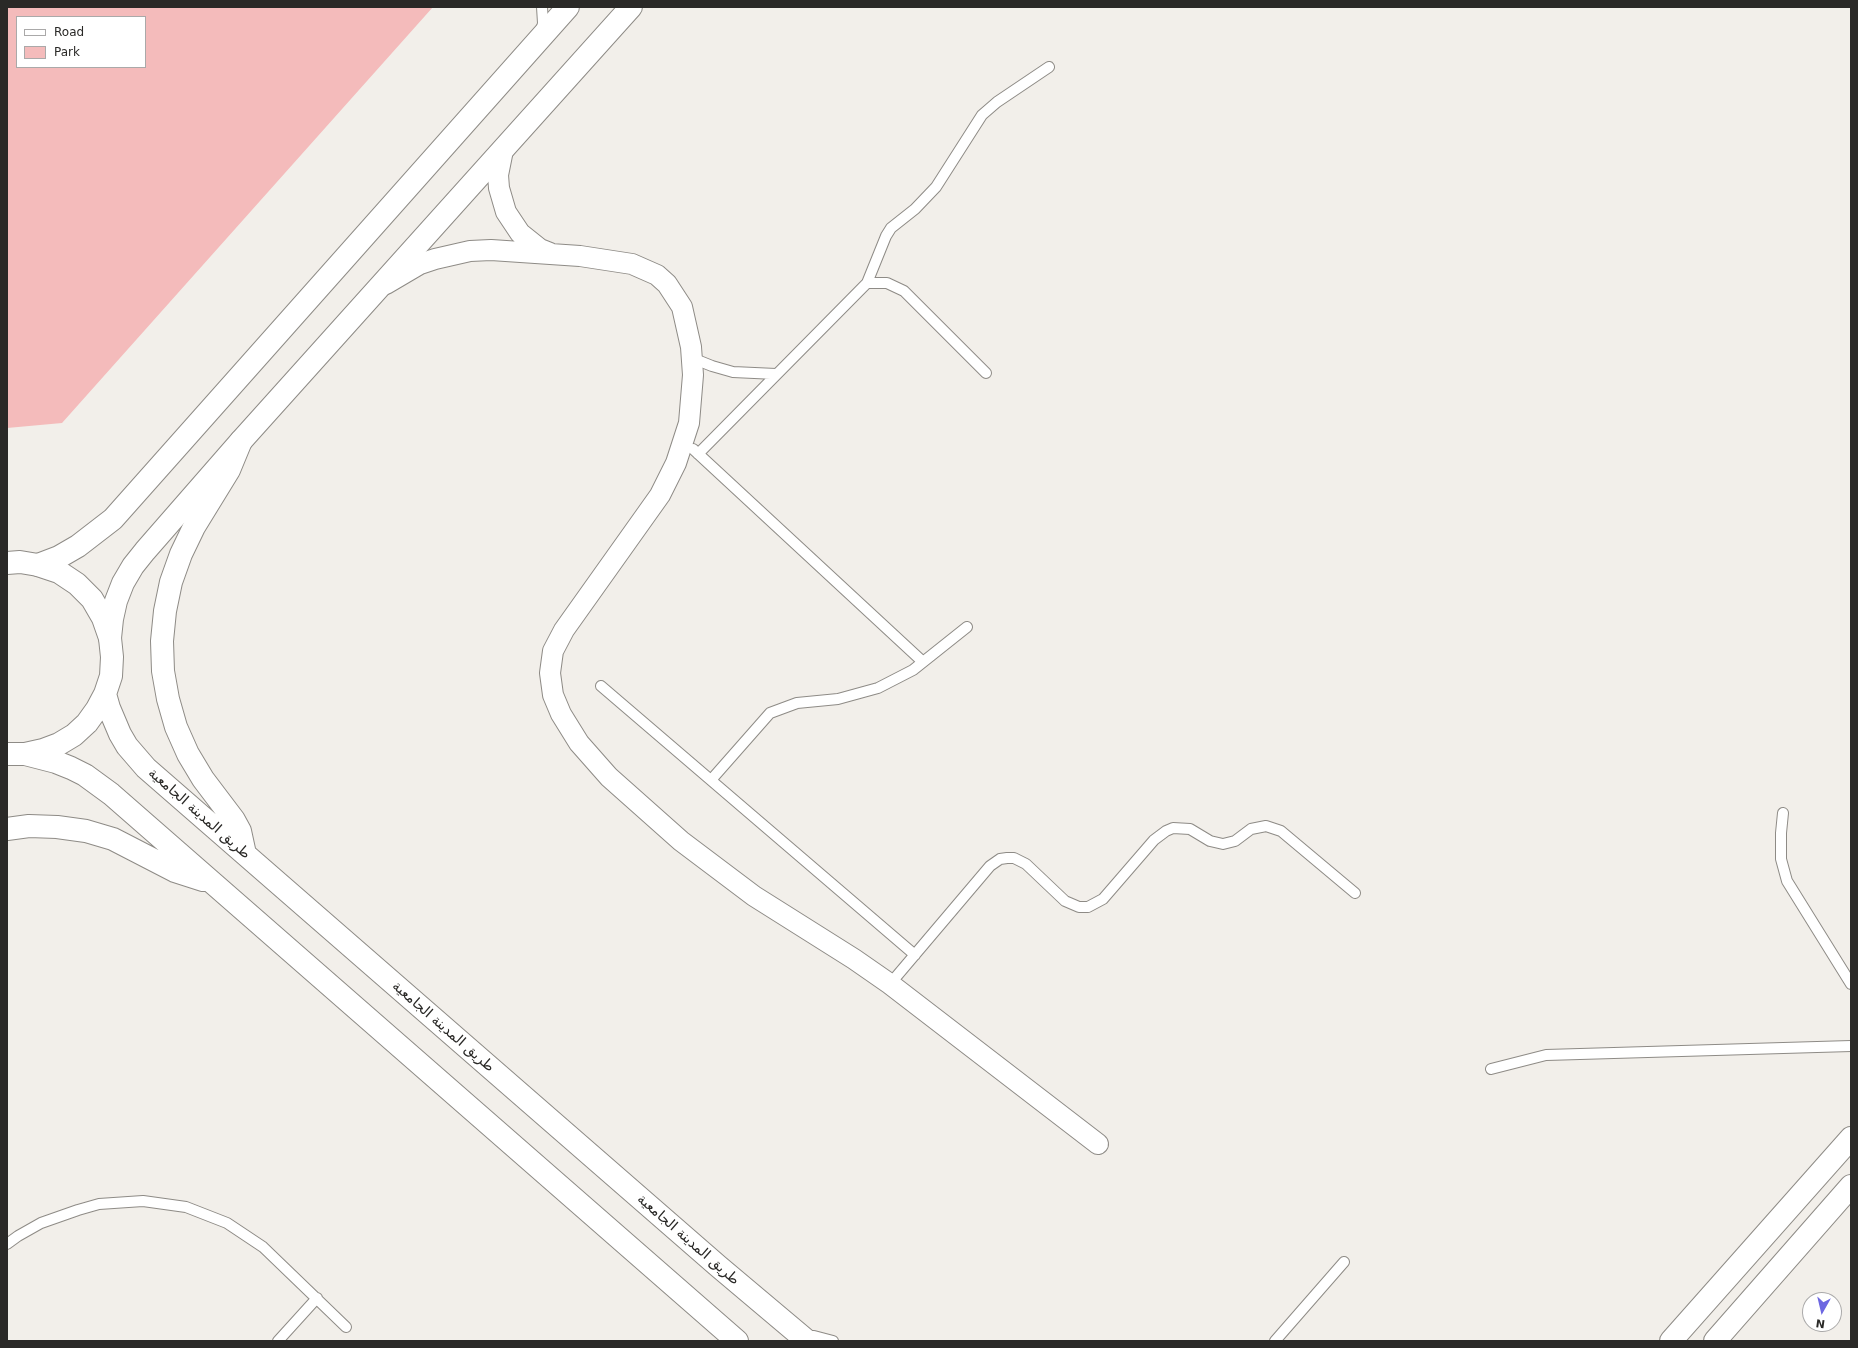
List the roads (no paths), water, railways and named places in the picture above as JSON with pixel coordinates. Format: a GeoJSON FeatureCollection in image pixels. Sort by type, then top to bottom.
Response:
{"type":"FeatureCollection","features":[{"type":"Feature","properties":{"kind":"main road"},"geometry":{"type":"LineString","coordinates":[[38,565],[59,557],[78,546],[113,518],[568,7]]}},
{"type":"Feature","properties":{"kind":"main road"},"geometry":{"type":"LineString","coordinates":[[16,754],[53,746],[74,735],[90,719],[105,694],[112,663],[110,638],[112,619],[116,601],[123,583],[133,566],[241,441],[631,7]]}},
{"type":"Feature","properties":{"kind":"main road"},"geometry":{"type":"LineString","coordinates":[[241,441],[229,470],[194,527],[181,554],[171,582],[165,611],[162,640],[163,670],[168,699],[176,728],[188,754],[203,779],[234,820],[240,831],[245,854]]}},
{"type":"Feature","properties":{"kind":"main road"},"geometry":{"type":"LineString","coordinates":[[7,563],[20,562],[38,565],[59,572],[77,584],[92,599],[103,618],[110,638]]}},
{"type":"Feature","properties":{"kind":"main road","name":"طريق المدينة الجامعية"},"geometry":{"type":"LineString","coordinates":[[105,694],[120,734],[136,758],[718,1266],[803,1338]]}},
{"type":"Feature","properties":{"kind":"main road"},"geometry":{"type":"LineString","coordinates":[[16,754],[56,762],[85,775],[98,784],[737,1341]]}},
{"type":"Feature","properties":{"kind":"main road"},"geometry":{"type":"LineString","coordinates":[[7,829],[29,826],[57,827],[86,831],[113,839],[186,876],[210,881]]}},
{"type":"Feature","properties":{"kind":"main road"},"geometry":{"type":"LineString","coordinates":[[1671,1341],[1851,1138]]}},
{"type":"Feature","properties":{"kind":"main road"},"geometry":{"type":"LineString","coordinates":[[1715,1341],[1851,1186]]}},
{"type":"Feature","properties":{"kind":"street"},"geometry":{"type":"LineString","coordinates":[[502,150],[498,182],[501,200],[506,212],[520,233],[540,248],[552,254]]}},
{"type":"Feature","properties":{"kind":"street"},"geometry":{"type":"LineString","coordinates":[[377,289],[420,264],[449,255],[491,250],[587,257],[632,264],[657,275],[667,284],[682,307],[691,347],[692,402],[689,423],[691,447],[676,463],[660,495],[564,630],[554,651],[550,673],[553,695],[561,714],[579,743],[609,777],[681,841],[754,896],[854,959],[890,984],[1098,1144]]}},
{"type":"Feature","properties":{"kind":"lane"},"geometry":{"type":"LineString","coordinates":[[540,38],[543,23],[542,7]]}},
{"type":"Feature","properties":{"kind":"lane"},"geometry":{"type":"LineString","coordinates":[[923,662],[691,447],[776,374],[867,283],[886,236],[891,228],[914,209],[936,187],[982,114],[997,102],[1049,68]]}},
{"type":"Feature","properties":{"kind":"lane"},"geometry":{"type":"LineString","coordinates":[[867,283],[887,283],[904,291],[986,373]]}},
{"type":"Feature","properties":{"kind":"lane"},"geometry":{"type":"LineString","coordinates":[[692,358],[733,372],[776,374]]}},
{"type":"Feature","properties":{"kind":"lane"},"geometry":{"type":"LineString","coordinates":[[711,780],[770,713],[788,705],[838,699],[878,688],[908,673],[967,627]]}},
{"type":"Feature","properties":{"kind":"lane"},"geometry":{"type":"LineString","coordinates":[[601,686],[915,955]]}},
{"type":"Feature","properties":{"kind":"lane"},"geometry":{"type":"LineString","coordinates":[[1783,813],[1781,859],[1787,881],[1851,984]]}},
{"type":"Feature","properties":{"kind":"lane"},"geometry":{"type":"LineString","coordinates":[[890,984],[990,866],[1000,859],[1014,858],[1020,860],[1064,901],[1079,908],[1088,907],[1103,899],[1160,835],[1173,828],[1190,829],[1210,841],[1223,844],[1235,841],[1245,832],[1258,826],[1274,828],[1280,831],[1355,893]]}},
{"type":"Feature","properties":{"kind":"lane"},"geometry":{"type":"LineString","coordinates":[[1491,1070],[1546,1055],[1851,1046]]}},
{"type":"Feature","properties":{"kind":"lane"},"geometry":{"type":"LineString","coordinates":[[7,1244],[18,1236],[42,1223],[85,1208],[121,1201],[164,1203],[207,1214],[227,1223],[245,1234],[263,1247],[346,1327]]}},
{"type":"Feature","properties":{"kind":"lane"},"geometry":{"type":"LineString","coordinates":[[1274,1341],[1344,1262]]}},
{"type":"Feature","properties":{"kind":"lane"},"geometry":{"type":"LineString","coordinates":[[278,1341],[317,1298]]}},
{"type":"Feature","properties":{"kind":"lane"},"geometry":{"type":"LineString","coordinates":[[803,1338],[814,1336],[833,1341]]}}]}
